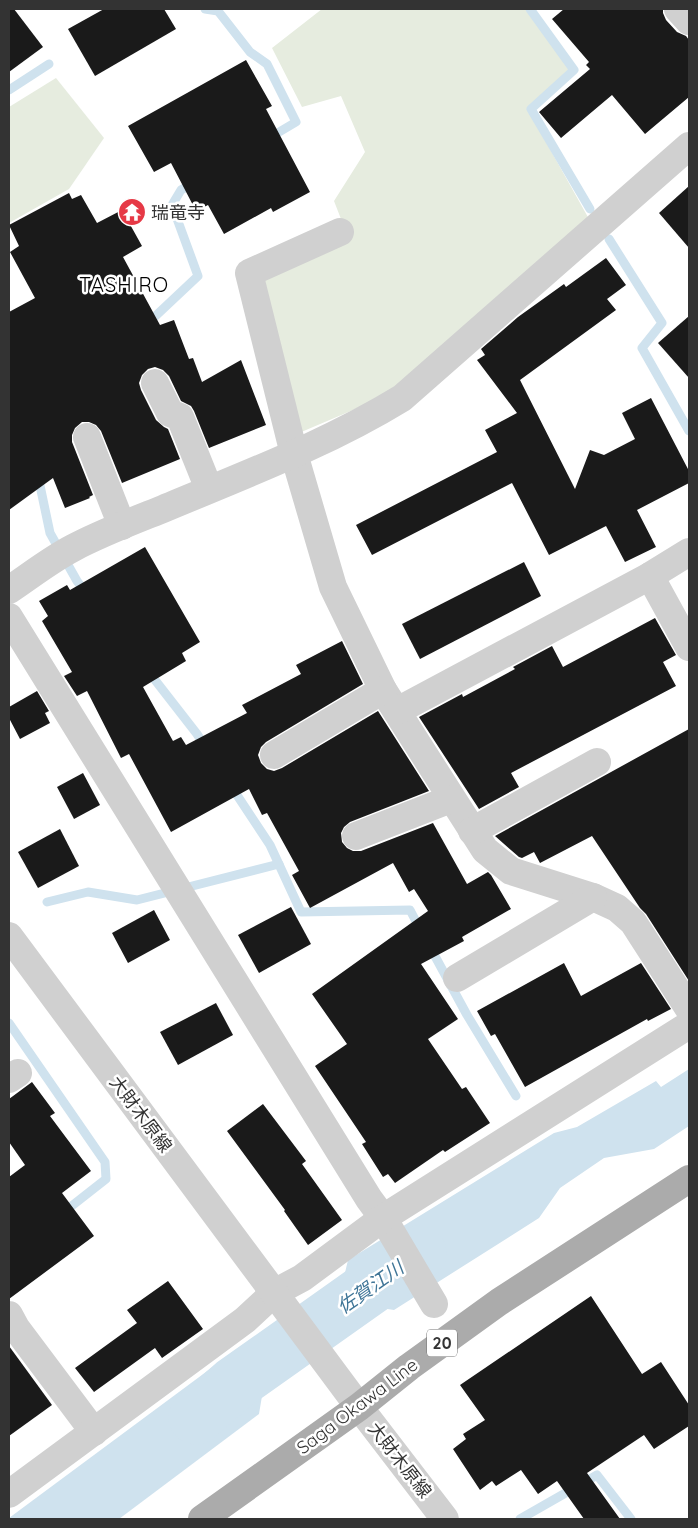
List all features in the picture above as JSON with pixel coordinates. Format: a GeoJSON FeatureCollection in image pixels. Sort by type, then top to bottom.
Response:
{"type":"FeatureCollection","features":[{"type":"Feature","properties":{"kind":"main road","name":"Saga Okawa Line"},"geometry":{"type":"LineString","coordinates":[[202,1519],[359,1407],[409,1367],[499,1302],[689,1179]]}},
{"type":"Feature","properties":{"kind":"street"},"geometry":{"type":"LineString","coordinates":[[678,9],[689,21]]}},
{"type":"Feature","properties":{"kind":"street"},"geometry":{"type":"LineString","coordinates":[[9,590],[62,554],[122,526],[294,454],[372,416],[402,398],[689,146]]}},
{"type":"Feature","properties":{"kind":"street"},"geometry":{"type":"LineString","coordinates":[[340,232],[249,273],[294,454],[333,587],[390,700],[485,850],[511,871],[593,897],[616,908],[633,922],[689,1009]]}},
{"type":"Feature","properties":{"kind":"street"},"geometry":{"type":"LineString","coordinates":[[155,383],[170,413],[180,417],[209,490]]}},
{"type":"Feature","properties":{"kind":"street"},"geometry":{"type":"LineString","coordinates":[[87,437],[122,526]]}},
{"type":"Feature","properties":{"kind":"street"},"geometry":{"type":"LineString","coordinates":[[274,755],[650,576],[689,552]]}},
{"type":"Feature","properties":{"kind":"street"},"geometry":{"type":"LineString","coordinates":[[650,576],[689,647]]}},
{"type":"Feature","properties":{"kind":"street"},"geometry":{"type":"LineString","coordinates":[[9,617],[383,1218],[434,1304]]}},
{"type":"Feature","properties":{"kind":"street"},"geometry":{"type":"LineString","coordinates":[[472,831],[596,762]]}},
{"type":"Feature","properties":{"kind":"street"},"geometry":{"type":"LineString","coordinates":[[356,836],[451,799]]}},
{"type":"Feature","properties":{"kind":"street"},"geometry":{"type":"LineString","coordinates":[[457,978],[593,897]]}},
{"type":"Feature","properties":{"kind":"street","name":"大財木原線"},"geometry":{"type":"LineString","coordinates":[[9,936],[337,1378],[445,1519]]}},
{"type":"Feature","properties":{"kind":"street"},"geometry":{"type":"LineString","coordinates":[[11,1488],[94,1432],[245,1320],[274,1293],[302,1278],[383,1218],[689,1026]]}},
{"type":"Feature","properties":{"kind":"street"},"geometry":{"type":"LineString","coordinates":[[9,1315],[16,1328],[94,1432]]}},
{"type":"Feature","properties":{"kind":"shaded area"},"geometry":{"type":"Polygon","coordinates":[[[322,9],[525,9],[570,70],[527,108],[589,219],[386,396],[299,433],[264,277],[348,237],[334,201],[365,152],[341,96],[302,107],[272,48],[322,9]]]}},
{"type":"Feature","properties":{"kind":"shaded area"},"geometry":{"type":"Polygon","coordinates":[[[56,78],[104,138],[69,189],[9,223],[9,107],[56,78]]]}},
{"type":"Feature","properties":{"kind":"water"},"geometry":{"type":"Polygon","coordinates":[[[689,1069],[689,1126],[654,1149],[604,1158],[560,1188],[539,1218],[394,1310],[362,1305],[344,1277],[348,1260],[554,1133],[577,1127],[656,1081],[661,1087],[689,1069]]]}},
{"type":"Feature","properties":{"kind":"water"},"geometry":{"type":"Polygon","coordinates":[[[241,1346],[264,1384],[259,1414],[119,1519],[9,1519],[9,1518],[241,1346]]]}},
{"type":"Feature","properties":{"kind":"building"},"geometry":{"type":"Polygon","coordinates":[[[9,9],[14,9],[43,47],[9,72],[9,9]]]}},
{"type":"Feature","properties":{"kind":"building"},"geometry":{"type":"Polygon","coordinates":[[[104,9],[164,9],[176,29],[95,76],[68,29],[104,9]]]}},
{"type":"Feature","properties":{"kind":"building"},"geometry":{"type":"Polygon","coordinates":[[[564,9],[663,9],[666,20],[677,32],[686,36],[689,40],[689,97],[645,134],[612,95],[561,138],[539,112],[590,69],[586,65],[589,62],[552,19],[564,9]]]}},
{"type":"Feature","properties":{"kind":"building"},"geometry":{"type":"Polygon","coordinates":[[[246,60],[272,106],[266,109],[310,192],[273,212],[271,208],[224,234],[208,205],[196,211],[171,163],[154,172],[128,126],[246,60]]]}},
{"type":"Feature","properties":{"kind":"building"},"geometry":{"type":"Polygon","coordinates":[[[689,186],[689,248],[659,213],[689,186]]]}},
{"type":"Feature","properties":{"kind":"building"},"geometry":{"type":"Polygon","coordinates":[[[69,193],[72,199],[81,195],[97,223],[122,210],[142,246],[123,257],[160,325],[174,320],[189,359],[193,358],[202,382],[241,360],[266,425],[209,448],[194,411],[191,406],[181,401],[169,376],[163,370],[155,367],[148,369],[142,375],[139,383],[141,390],[156,420],[168,429],[180,459],[122,483],[101,431],[96,425],[82,422],[75,428],[72,442],[93,495],[65,508],[53,478],[9,510],[9,312],[35,298],[10,252],[19,246],[9,225],[69,193]]]}},
{"type":"Feature","properties":{"kind":"building"},"geometry":{"type":"Polygon","coordinates":[[[606,258],[626,285],[607,299],[616,310],[520,380],[575,489],[590,450],[604,455],[635,439],[622,413],[651,398],[689,471],[689,483],[637,510],[656,547],[625,562],[606,526],[549,555],[512,483],[372,555],[356,525],[497,452],[485,430],[517,413],[477,360],[485,355],[481,349],[518,317],[564,284],[566,287],[606,258]]]}},
{"type":"Feature","properties":{"kind":"building"},"geometry":{"type":"Polygon","coordinates":[[[689,316],[689,378],[658,343],[689,316]]]}},
{"type":"Feature","properties":{"kind":"building"},"geometry":{"type":"Polygon","coordinates":[[[145,547],[200,642],[182,653],[186,661],[143,687],[173,741],[181,737],[186,745],[247,713],[242,705],[301,674],[296,665],[342,641],[363,684],[266,742],[261,747],[258,755],[261,763],[267,769],[274,771],[282,768],[378,711],[429,791],[350,822],[341,833],[342,842],[353,851],[361,851],[433,823],[467,884],[488,872],[511,909],[462,937],[464,941],[421,964],[458,1019],[428,1039],[462,1089],[466,1087],[490,1123],[445,1152],[443,1150],[395,1183],[388,1174],[383,1177],[362,1144],[366,1142],[315,1066],[347,1044],[312,994],[428,911],[414,889],[409,892],[393,863],[310,908],[292,875],[299,871],[267,813],[262,815],[249,789],[171,832],[129,754],[121,758],[87,691],[77,696],[64,676],[72,672],[42,621],[48,616],[39,601],[67,585],[70,590],[145,547]]]}},
{"type":"Feature","properties":{"kind":"building"},"geometry":{"type":"Polygon","coordinates":[[[524,562],[541,596],[420,659],[402,624],[524,562]]]}},
{"type":"Feature","properties":{"kind":"building"},"geometry":{"type":"Polygon","coordinates":[[[655,618],[676,655],[663,662],[676,686],[511,773],[519,787],[479,809],[419,717],[462,694],[463,697],[515,669],[513,667],[552,646],[563,667],[655,618]]]}},
{"type":"Feature","properties":{"kind":"building"},"geometry":{"type":"Polygon","coordinates":[[[37,691],[49,711],[45,713],[50,723],[20,739],[9,718],[9,707],[37,691]]]}},
{"type":"Feature","properties":{"kind":"building"},"geometry":{"type":"Polygon","coordinates":[[[689,729],[689,981],[646,914],[640,908],[592,836],[540,863],[534,852],[522,858],[519,857],[495,836],[689,729]]]}},
{"type":"Feature","properties":{"kind":"building"},"geometry":{"type":"Polygon","coordinates":[[[83,773],[100,805],[74,819],[57,787],[83,773]]]}},
{"type":"Feature","properties":{"kind":"building"},"geometry":{"type":"Polygon","coordinates":[[[60,829],[79,866],[38,888],[18,852],[60,829]]]}},
{"type":"Feature","properties":{"kind":"building"},"geometry":{"type":"Polygon","coordinates":[[[291,907],[311,944],[259,973],[238,935],[291,907]]]}},
{"type":"Feature","properties":{"kind":"building"},"geometry":{"type":"Polygon","coordinates":[[[154,910],[170,940],[128,963],[112,933],[154,910]]]}},
{"type":"Feature","properties":{"kind":"building"},"geometry":{"type":"Polygon","coordinates":[[[564,963],[581,996],[641,963],[671,1009],[648,1021],[647,1019],[525,1087],[495,1034],[491,1036],[477,1011],[564,963]]]}},
{"type":"Feature","properties":{"kind":"building"},"geometry":{"type":"Polygon","coordinates":[[[216,1003],[233,1035],[178,1065],[160,1032],[216,1003]]]}},
{"type":"Feature","properties":{"kind":"building"},"geometry":{"type":"Polygon","coordinates":[[[32,1082],[55,1113],[50,1116],[91,1171],[62,1193],[94,1236],[9,1299],[9,1177],[25,1165],[9,1142],[9,1099],[32,1082]]]}},
{"type":"Feature","properties":{"kind":"building"},"geometry":{"type":"Polygon","coordinates":[[[263,1104],[306,1161],[302,1164],[342,1220],[308,1245],[285,1210],[227,1131],[263,1104]]]}},
{"type":"Feature","properties":{"kind":"building"},"geometry":{"type":"Polygon","coordinates":[[[168,1281],[203,1329],[162,1358],[155,1348],[94,1392],[75,1368],[137,1323],[127,1310],[168,1281]]]}},
{"type":"Feature","properties":{"kind":"building"},"geometry":{"type":"Polygon","coordinates":[[[591,1296],[642,1374],[661,1362],[689,1405],[689,1426],[654,1449],[644,1435],[587,1473],[620,1519],[584,1519],[557,1481],[538,1494],[521,1470],[496,1486],[492,1481],[480,1490],[453,1449],[466,1439],[463,1434],[485,1420],[460,1385],[591,1296]]]}},
{"type":"Feature","properties":{"kind":"building"},"geometry":{"type":"Polygon","coordinates":[[[9,1346],[52,1405],[9,1436],[9,1346]]]}},
{"type":"Feature","properties":{"kind":"waterway"},"geometry":{"type":"LineString","coordinates":[[205,9],[218,11],[250,52],[267,64],[296,122],[269,138]]}},
{"type":"Feature","properties":{"kind":"waterway"},"geometry":{"type":"LineString","coordinates":[[530,9],[574,70],[531,109],[590,209]]}},
{"type":"Feature","properties":{"kind":"waterway"},"geometry":{"type":"LineString","coordinates":[[9,90],[49,64]]}},
{"type":"Feature","properties":{"kind":"waterway"},"geometry":{"type":"LineString","coordinates":[[147,324],[198,276],[172,205],[181,190],[193,183]]}},
{"type":"Feature","properties":{"kind":"waterway"},"geometry":{"type":"LineString","coordinates":[[609,239],[662,323],[642,348],[689,431]]}},
{"type":"Feature","properties":{"kind":"waterway"},"geometry":{"type":"LineString","coordinates":[[38,476],[50,533],[77,581],[87,594]]}},
{"type":"Feature","properties":{"kind":"waterway"},"geometry":{"type":"LineString","coordinates":[[148,671],[206,748]]}},
{"type":"Feature","properties":{"kind":"waterway"},"geometry":{"type":"LineString","coordinates":[[231,786],[270,845],[301,912],[410,910],[420,929]]}},
{"type":"Feature","properties":{"kind":"waterway"},"geometry":{"type":"LineString","coordinates":[[47,902],[88,892],[137,900],[279,864]]}},
{"type":"Feature","properties":{"kind":"waterway"},"geometry":{"type":"LineString","coordinates":[[430,947],[467,1015],[516,1096]]}},
{"type":"Feature","properties":{"kind":"waterway"},"geometry":{"type":"LineString","coordinates":[[9,1023],[105,1162],[106,1179],[64,1212]]}},
{"type":"Feature","properties":{"kind":"waterway","name":"佐賀江川"},"geometry":{"type":"LineString","coordinates":[[196,1417],[234,1384],[419,1253]]}},
{"type":"Feature","properties":{"kind":"waterway"},"geometry":{"type":"LineString","coordinates":[[520,1519],[597,1475],[631,1519]]}},
{"type":"Feature","properties":{"kind":"place","name":"瑞竜寺"},"geometry":{"type":"Point","coordinates":[132,212]}},
{"type":"Feature","properties":{"kind":"district","name":"TASHIRO"},"geometry":{"type":"Point","coordinates":[124,284]}}]}
